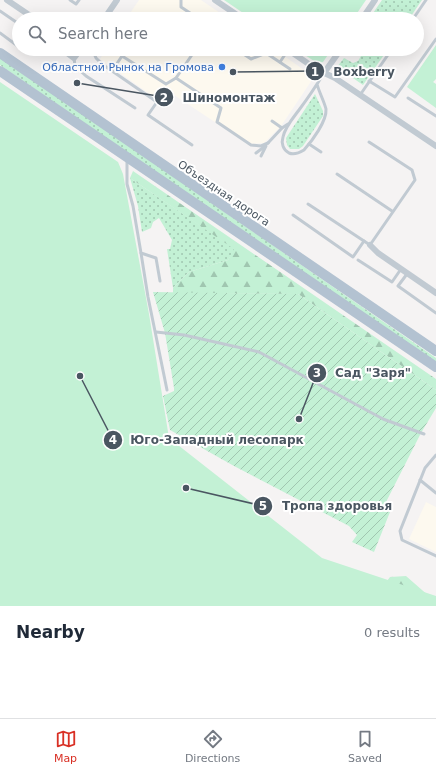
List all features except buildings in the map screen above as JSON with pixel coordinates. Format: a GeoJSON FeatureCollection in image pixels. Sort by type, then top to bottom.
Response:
{"type":"FeatureCollection","features":[{"type":"Feature","properties":{"kind":"main road","name":"Объездная дорога"},"geometry":{"type":"LineString","coordinates":[[0,53],[436,351]]}},
{"type":"Feature","properties":{"kind":"main road"},"geometry":{"type":"LineString","coordinates":[[0,71],[127,159],[302,275],[436,367]]}},
{"type":"Feature","properties":{"kind":"street"},"geometry":{"type":"LineString","coordinates":[[7,0],[25,12]]}},
{"type":"Feature","properties":{"kind":"street"},"geometry":{"type":"LineString","coordinates":[[109,12],[117,0]]}},
{"type":"Feature","properties":{"kind":"street"},"geometry":{"type":"LineString","coordinates":[[215,0],[233,12]]}},
{"type":"Feature","properties":{"kind":"street"},"geometry":{"type":"LineString","coordinates":[[367,12],[375,0]]}},
{"type":"Feature","properties":{"kind":"street"},"geometry":{"type":"LineString","coordinates":[[298,56],[324,73],[335,78],[436,146]]}},
{"type":"Feature","properties":{"kind":"street"},"geometry":{"type":"LineString","coordinates":[[324,73],[336,56]]}},
{"type":"Feature","properties":{"kind":"street"},"geometry":{"type":"LineString","coordinates":[[370,245],[378,253],[401,270],[436,293]]}},
{"type":"Feature","properties":{"kind":"lane"},"geometry":{"type":"LineString","coordinates":[[70,0],[76,4],[79,0]]}},
{"type":"Feature","properties":{"kind":"lane"},"geometry":{"type":"LineString","coordinates":[[181,0],[182,7],[189,12]]}},
{"type":"Feature","properties":{"kind":"lane"},"geometry":{"type":"LineString","coordinates":[[418,12],[426,0]]}},
{"type":"Feature","properties":{"kind":"lane"},"geometry":{"type":"LineString","coordinates":[[0,11],[12,19]]}},
{"type":"Feature","properties":{"kind":"lane"},"geometry":{"type":"LineString","coordinates":[[0,33],[12,42]]}},
{"type":"Feature","properties":{"kind":"lane"},"geometry":{"type":"LineString","coordinates":[[369,81],[395,97],[436,39]]}},
{"type":"Feature","properties":{"kind":"lane"},"geometry":{"type":"LineString","coordinates":[[95,56],[102,64],[157,102],[148,115],[192,145]]}},
{"type":"Feature","properties":{"kind":"lane"},"geometry":{"type":"LineString","coordinates":[[112,71],[122,56],[166,84],[176,78],[191,56]]}},
{"type":"Feature","properties":{"kind":"lane"},"geometry":{"type":"LineString","coordinates":[[246,56],[250,59],[258,56]]}},
{"type":"Feature","properties":{"kind":"lane"},"geometry":{"type":"LineString","coordinates":[[271,56],[290,69]]}},
{"type":"Feature","properties":{"kind":"lane"},"geometry":{"type":"LineString","coordinates":[[280,62],[284,56]]}},
{"type":"Feature","properties":{"kind":"lane"},"geometry":{"type":"LineString","coordinates":[[360,95],[387,56]]}},
{"type":"Feature","properties":{"kind":"lane"},"geometry":{"type":"LineString","coordinates":[[74,58],[75,66],[86,76],[93,79],[135,108]]}},
{"type":"Feature","properties":{"kind":"lane"},"geometry":{"type":"LineString","coordinates":[[317,84],[319,94],[325,107],[326,117],[304,150],[300,153],[293,154],[284,149],[283,138],[290,123],[324,73]]}},
{"type":"Feature","properties":{"kind":"lane"},"geometry":{"type":"LineString","coordinates":[[176,78],[221,108],[217,122],[251,145],[261,146],[268,143]]}},
{"type":"Feature","properties":{"kind":"lane"},"geometry":{"type":"LineString","coordinates":[[408,98],[436,116]]}},
{"type":"Feature","properties":{"kind":"lane"},"geometry":{"type":"LineString","coordinates":[[272,121],[282,128]]}},
{"type":"Feature","properties":{"kind":"lane"},"geometry":{"type":"LineString","coordinates":[[256,153],[282,128],[290,123]]}},
{"type":"Feature","properties":{"kind":"lane"},"geometry":{"type":"LineString","coordinates":[[308,204],[370,245],[392,211],[415,180],[412,170],[369,142]]}},
{"type":"Feature","properties":{"kind":"lane"},"geometry":{"type":"LineString","coordinates":[[261,156],[268,143]]}},
{"type":"Feature","properties":{"kind":"lane"},"geometry":{"type":"LineString","coordinates":[[309,144],[321,152]]}},
{"type":"Feature","properties":{"kind":"lane"},"geometry":{"type":"LineString","coordinates":[[127,159],[127,184],[133,206],[148,297],[167,390]]}},
{"type":"Feature","properties":{"kind":"lane"},"geometry":{"type":"LineString","coordinates":[[337,174],[392,211]]}},
{"type":"Feature","properties":{"kind":"lane"},"geometry":{"type":"LineString","coordinates":[[293,215],[354,256],[364,241]]}},
{"type":"Feature","properties":{"kind":"lane"},"geometry":{"type":"LineString","coordinates":[[141,253],[156,258],[160,281]]}},
{"type":"Feature","properties":{"kind":"lane"},"geometry":{"type":"LineString","coordinates":[[358,260],[392,282],[401,270]]}},
{"type":"Feature","properties":{"kind":"lane"},"geometry":{"type":"LineString","coordinates":[[407,274],[398,286],[436,312]]}},
{"type":"Feature","properties":{"kind":"lane"},"geometry":{"type":"LineString","coordinates":[[156,332],[184,335],[258,352],[383,419],[424,434]]}},
{"type":"Feature","properties":{"kind":"lane"},"geometry":{"type":"LineString","coordinates":[[436,455],[425,468],[400,531],[402,540],[436,556]]}},
{"type":"Feature","properties":{"kind":"lane"},"geometry":{"type":"LineString","coordinates":[[420,480],[436,493]]}},
{"type":"Feature","properties":{"kind":"shaded area"},"geometry":{"type":"Polygon","coordinates":[[[139,0],[201,0],[219,12],[131,12],[139,0]]]}},
{"type":"Feature","properties":{"kind":"shaded area"},"geometry":{"type":"Polygon","coordinates":[[[102,56],[284,56],[314,77],[281,126],[264,143],[248,144],[168,91],[161,102],[100,59],[102,56]]]}},
{"type":"Feature","properties":{"kind":"shaded area"},"geometry":{"type":"Polygon","coordinates":[[[426,502],[436,507],[436,552],[409,539],[426,502]]]}},
{"type":"Feature","properties":{"kind":"green space"},"geometry":{"type":"Polygon","coordinates":[[[224,0],[366,0],[358,12],[242,12],[224,0]]]}},
{"type":"Feature","properties":{"kind":"green space"},"geometry":{"type":"Polygon","coordinates":[[[382,0],[422,0],[414,12],[374,12],[382,0]]]}},
{"type":"Feature","properties":{"kind":"green space"},"geometry":{"type":"Polygon","coordinates":[[[436,45],[436,79],[433,82],[436,84],[436,108],[407,87],[436,45]]]}},
{"type":"Feature","properties":{"kind":"green space"},"geometry":{"type":"Polygon","coordinates":[[[306,56],[327,56],[323,62],[317,63],[306,56]]]}},
{"type":"Feature","properties":{"kind":"green space"},"geometry":{"type":"Polygon","coordinates":[[[361,56],[383,56],[363,85],[337,67],[344,58],[353,63],[358,61],[361,56]]]}},
{"type":"Feature","properties":{"kind":"green space"},"geometry":{"type":"Polygon","coordinates":[[[0,57],[436,358],[436,365],[0,65],[0,57]]]}},
{"type":"Feature","properties":{"kind":"green space"},"geometry":{"type":"Polygon","coordinates":[[[0,82],[118,162],[123,174],[149,314],[169,438],[322,558],[436,596],[436,606],[0,606],[0,82]]]}},
{"type":"Feature","properties":{"kind":"green space"},"geometry":{"type":"Polygon","coordinates":[[[315,94],[323,111],[323,116],[303,146],[299,149],[290,149],[287,145],[286,138],[315,94]]]}},
{"type":"Feature","properties":{"kind":"green space"},"geometry":{"type":"Polygon","coordinates":[[[133,171],[436,379],[436,390],[298,294],[173,293],[173,288],[189,272],[228,260],[234,249],[130,178],[133,171]]]}},
{"type":"Feature","properties":{"kind":"green space"},"geometry":{"type":"Polygon","coordinates":[[[130,178],[235,249],[228,260],[189,272],[173,288],[167,249],[170,249],[172,240],[159,218],[153,222],[151,228],[142,232],[138,206],[130,178]]]}},
{"type":"Feature","properties":{"kind":"green space"},"geometry":{"type":"Polygon","coordinates":[[[153,292],[298,294],[436,390],[436,408],[421,433],[386,502],[392,507],[374,552],[352,542],[357,535],[349,526],[234,466],[170,430],[163,396],[174,391],[174,388],[165,333],[153,292]]]}},
{"type":"Feature","properties":{"kind":"green space"},"geometry":{"type":"Polygon","coordinates":[[[406,576],[430,597],[436,596],[436,606],[368,606],[390,577],[406,576]]]}},
{"type":"Feature","properties":{"kind":"place","name":"Областной Рынок на Громова"},"geometry":{"type":"Point","coordinates":[222,67]}},
{"type":"Feature","properties":{"kind":"place","name":"Boxberry"},"geometry":{"type":"Point","coordinates":[233,72]}},
{"type":"Feature","properties":{"kind":"place","name":"Шиномонтаж"},"geometry":{"type":"Point","coordinates":[77,83]}},
{"type":"Feature","properties":{"kind":"place","name":"Юго-Западный лесопарк"},"geometry":{"type":"Point","coordinates":[80,376]}},
{"type":"Feature","properties":{"kind":"place","name":"Сад \"Заря\""},"geometry":{"type":"Point","coordinates":[299,419]}},
{"type":"Feature","properties":{"kind":"place","name":"Тропа здоровья"},"geometry":{"type":"Point","coordinates":[186,488]}}]}
